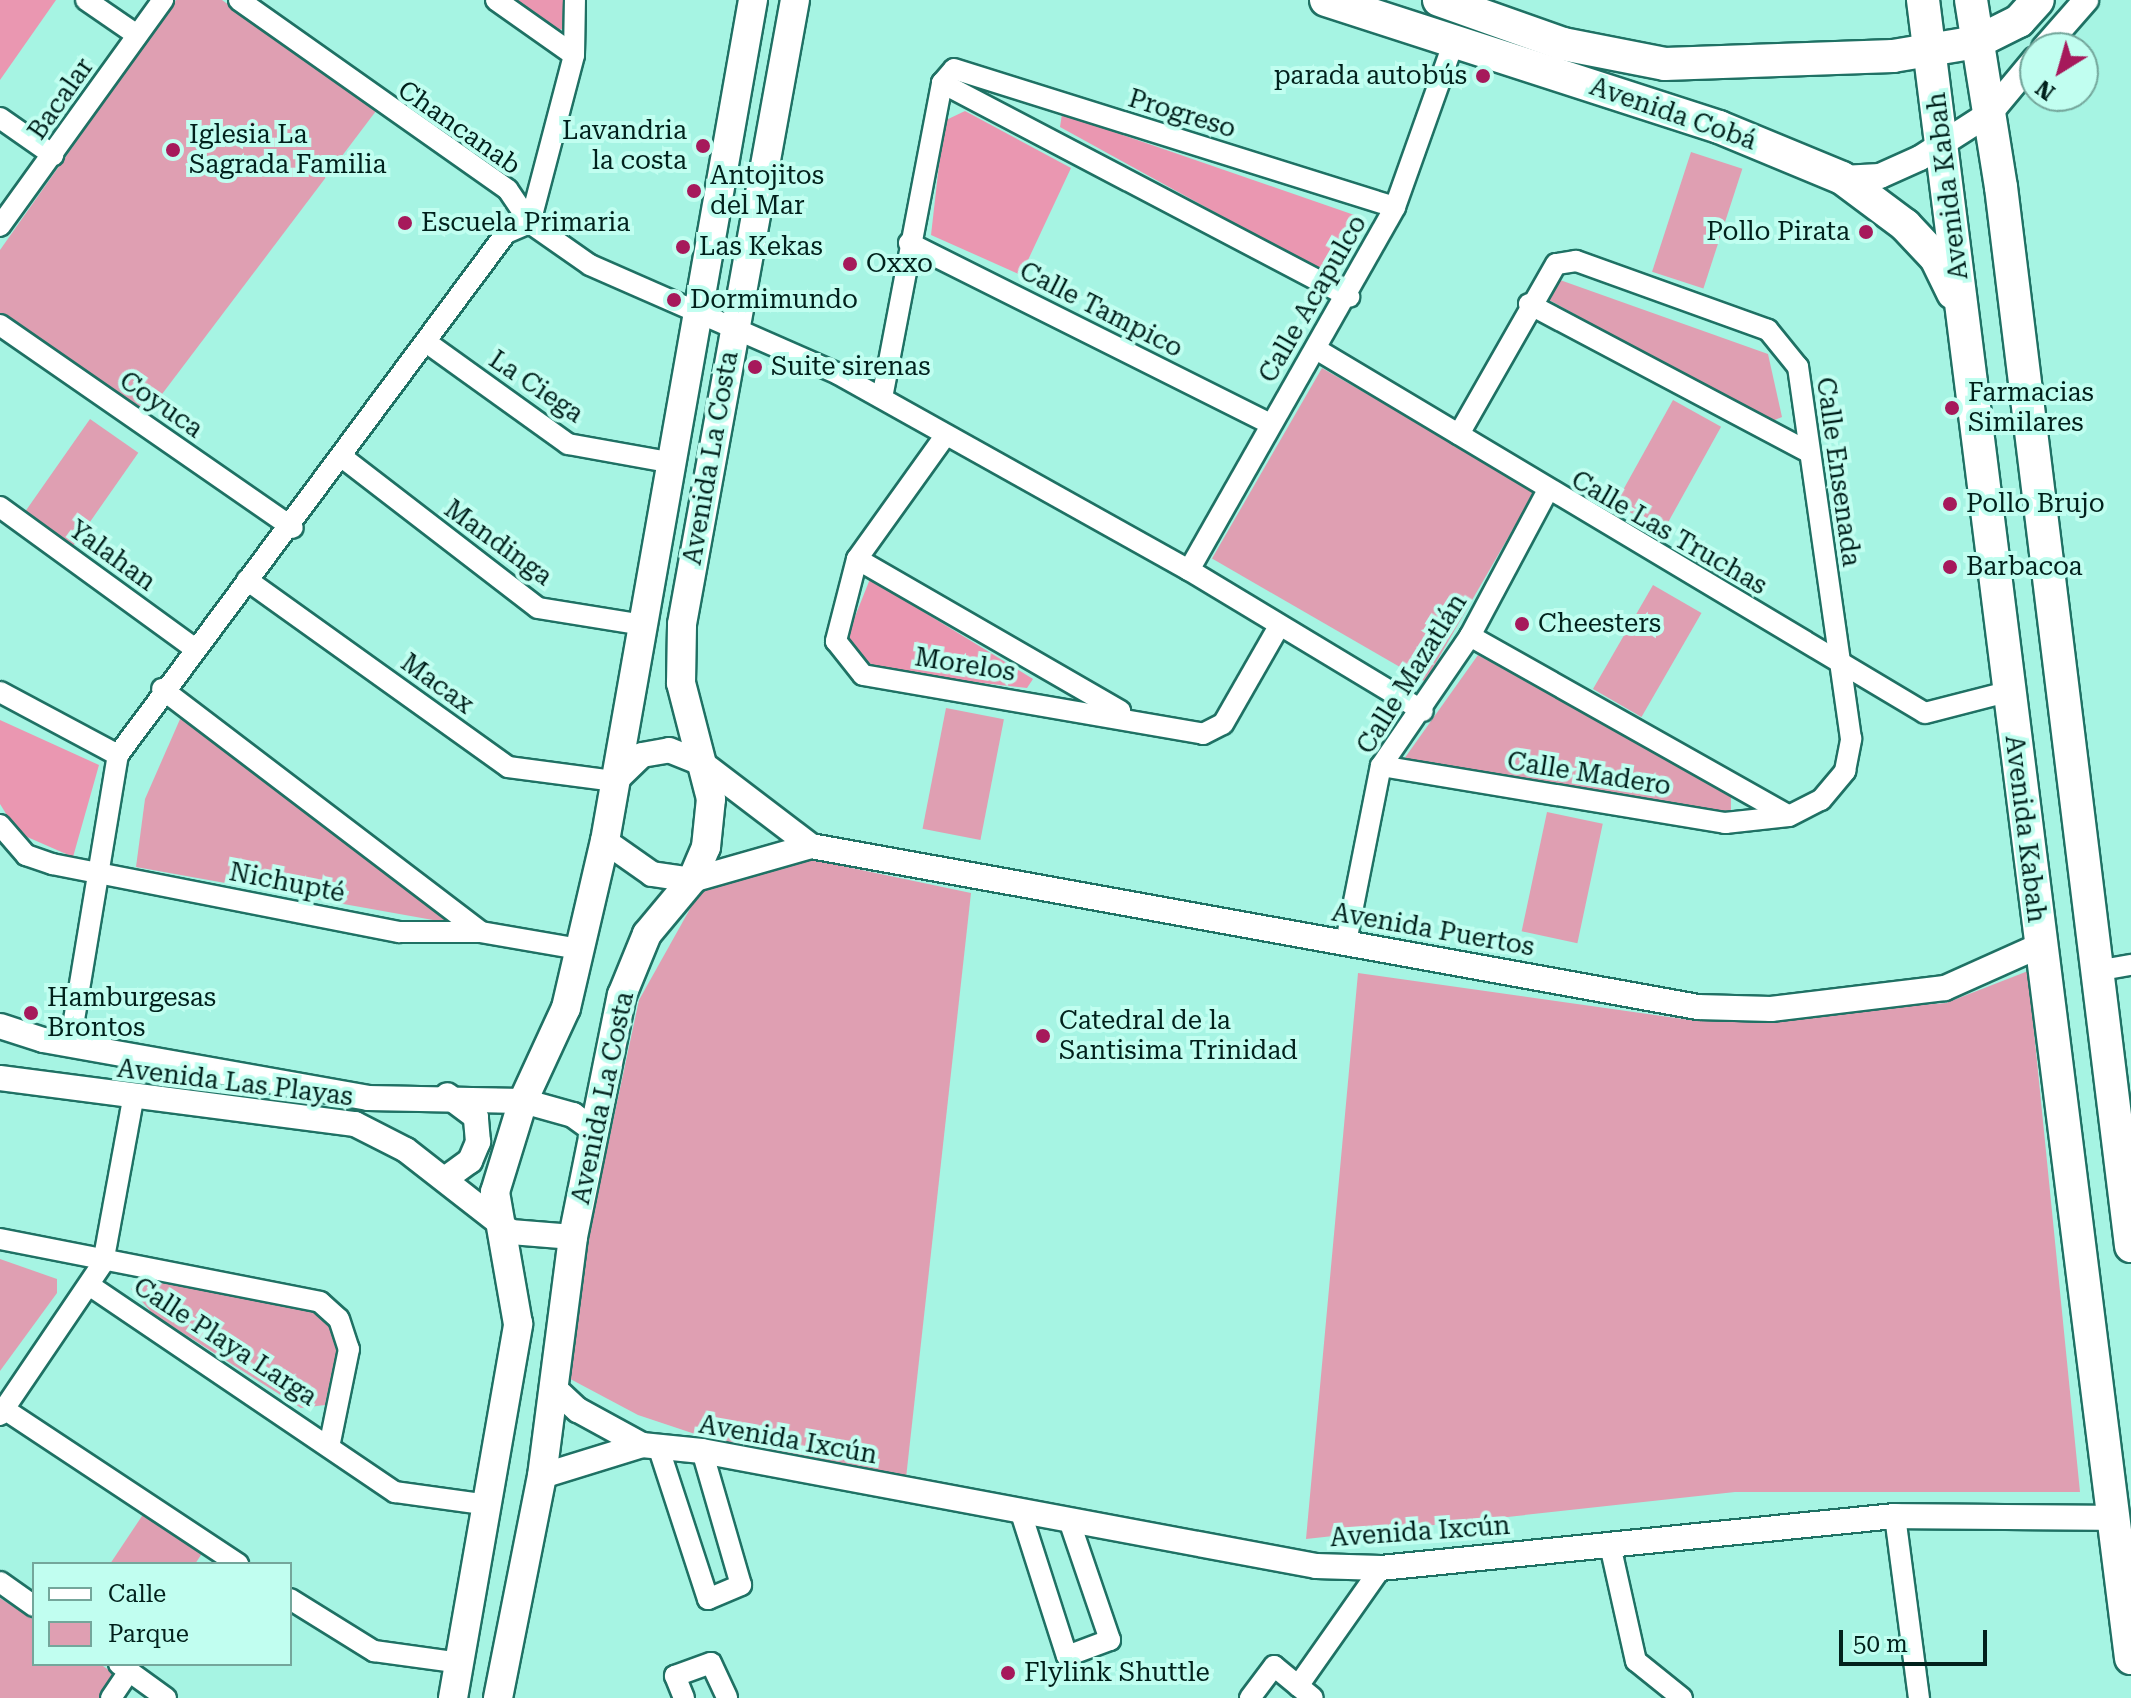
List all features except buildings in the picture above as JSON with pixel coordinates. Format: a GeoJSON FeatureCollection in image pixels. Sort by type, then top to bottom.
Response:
{"type":"FeatureCollection","features":[{"type":"Feature","properties":{"kind":"main road","name":"Avenida La Costa"},"geometry":{"type":"LineString","coordinates":[[499,1225],[495,1192],[523,1101],[566,1008],[605,841],[674,463],[695,308],[753,0]]}},
{"type":"Feature","properties":{"kind":"main road","name":"Avenida La Costa"},"geometry":{"type":"LineString","coordinates":[[498,1698],[542,1476],[573,1237],[622,995],[647,934],[692,880],[706,847],[711,799],[681,683],[682,624],[733,328],[795,0]]}},
{"type":"Feature","properties":{"kind":"main road","name":"Avenida Cobá"},"geometry":{"type":"LineString","coordinates":[[1326,0],[1615,93],[1842,178],[1936,258],[1963,312]]}},
{"type":"Feature","properties":{"kind":"main road","name":"Avenida Cobá"},"geometry":{"type":"LineString","coordinates":[[1439,0],[1563,44],[1665,64],[1929,49],[1977,42],[2019,21],[2038,0]]}},
{"type":"Feature","properties":{"kind":"main road","name":"Avenida Kabah"},"geometry":{"type":"LineString","coordinates":[[1923,0],[1946,140],[2007,692],[2131,1658]]}},
{"type":"Feature","properties":{"kind":"main road","name":"Avenida Kabah"},"geometry":{"type":"LineString","coordinates":[[1971,0],[1990,113],[2131,1246]]}},
{"type":"Feature","properties":{"kind":"main road"},"geometry":{"type":"LineString","coordinates":[[1563,44],[1615,93]]}},
{"type":"Feature","properties":{"kind":"main road"},"geometry":{"type":"LineString","coordinates":[[453,1698],[489,1505],[518,1324],[499,1225]]}},
{"type":"Feature","properties":{"kind":"main road"},"geometry":{"type":"LineString","coordinates":[[495,1465],[519,1477],[542,1476]]}},
{"type":"Feature","properties":{"kind":"street"},"geometry":{"type":"LineString","coordinates":[[86,0],[137,35]]}},
{"type":"Feature","properties":{"kind":"street","name":"Bacalar"},"geometry":{"type":"LineString","coordinates":[[0,226],[163,0]]}},
{"type":"Feature","properties":{"kind":"street","name":"Chancanab"},"geometry":{"type":"LineString","coordinates":[[239,0],[508,190],[530,223],[590,265],[695,308],[733,328]]}},
{"type":"Feature","properties":{"kind":"street"},"geometry":{"type":"LineString","coordinates":[[496,0],[574,55]]}},
{"type":"Feature","properties":{"kind":"street"},"geometry":{"type":"LineString","coordinates":[[70,1044],[95,872],[118,755],[162,689],[247,580],[293,528],[506,233],[530,223],[574,55],[575,0]]}},
{"type":"Feature","properties":{"kind":"street"},"geometry":{"type":"LineString","coordinates":[[2058,32],[2086,0]]}},
{"type":"Feature","properties":{"kind":"street","name":"Calle Acapulco"},"geometry":{"type":"LineString","coordinates":[[1189,570],[1270,424],[1349,297],[1395,207],[1454,41]]}},
{"type":"Feature","properties":{"kind":"street"},"geometry":{"type":"LineString","coordinates":[[882,398],[909,243],[948,76],[1349,297]]}},
{"type":"Feature","properties":{"kind":"street","name":"Progreso"},"geometry":{"type":"LineString","coordinates":[[948,76],[1395,207]]}},
{"type":"Feature","properties":{"kind":"street"},"geometry":{"type":"LineString","coordinates":[[1842,178],[1892,172],[1990,113],[2019,78]]}},
{"type":"Feature","properties":{"kind":"street"},"geometry":{"type":"LineString","coordinates":[[0,118],[53,155]]}},
{"type":"Feature","properties":{"kind":"street","name":"Calle Tampico"},"geometry":{"type":"LineString","coordinates":[[909,243],[1270,424]]}},
{"type":"Feature","properties":{"kind":"street","name":"Calle Ensenada"},"geometry":{"type":"LineString","coordinates":[[1459,434],[1529,304],[1556,264],[1576,261],[1768,330],[1798,367],[1851,739],[1845,771],[1821,800]]}},
{"type":"Feature","properties":{"kind":"street"},"geometry":{"type":"LineString","coordinates":[[1529,304],[1808,452]]}},
{"type":"Feature","properties":{"kind":"street","name":"Coyuca"},"geometry":{"type":"LineString","coordinates":[[0,325],[293,528]]}},
{"type":"Feature","properties":{"kind":"street"},"geometry":{"type":"LineString","coordinates":[[733,328],[882,398],[1189,570],[1278,628],[1423,711]]}},
{"type":"Feature","properties":{"kind":"street","name":"La Ciega"},"geometry":{"type":"LineString","coordinates":[[426,342],[568,444],[674,463]]}},
{"type":"Feature","properties":{"kind":"street","name":"Calle Las Truchas"},"geometry":{"type":"LineString","coordinates":[[1316,349],[1459,434],[1547,492],[1925,713],[2007,692]]}},
{"type":"Feature","properties":{"kind":"street","name":"Morelos"},"geometry":{"type":"LineString","coordinates":[[945,436],[857,559],[836,641],[863,675],[1131,717],[1203,734],[1223,724],[1278,628]]}},
{"type":"Feature","properties":{"kind":"street","name":"Mandinga"},"geometry":{"type":"LineString","coordinates":[[342,457],[538,608],[644,625]]}},
{"type":"Feature","properties":{"kind":"street","name":"Calle Mazatlán"},"geometry":{"type":"LineString","coordinates":[[1346,942],[1381,766],[1423,711],[1470,636],[1547,492]]}},
{"type":"Feature","properties":{"kind":"street","name":"Yalahan"},"geometry":{"type":"LineString","coordinates":[[0,507],[194,648]]}},
{"type":"Feature","properties":{"kind":"street"},"geometry":{"type":"LineString","coordinates":[[857,559],[1131,717]]}},
{"type":"Feature","properties":{"kind":"street","name":"Macax"},"geometry":{"type":"LineString","coordinates":[[247,580],[508,767],[615,781]]}},
{"type":"Feature","properties":{"kind":"street","name":"Calle Madero"},"geometry":{"type":"LineString","coordinates":[[1470,636],[1789,816]]}},
{"type":"Feature","properties":{"kind":"street"},"geometry":{"type":"LineString","coordinates":[[162,689],[481,932]]}},
{"type":"Feature","properties":{"kind":"street"},"geometry":{"type":"LineString","coordinates":[[0,692],[118,755]]}},
{"type":"Feature","properties":{"kind":"street","name":"Avenida Puertos"},"geometry":{"type":"LineString","coordinates":[[615,781],[642,755],[669,750],[702,763],[811,846]]}},
{"type":"Feature","properties":{"kind":"street","name":"Calle Madero"},"geometry":{"type":"LineString","coordinates":[[1381,766],[1725,823],[1789,816],[1821,800]]}},
{"type":"Feature","properties":{"kind":"street","name":"Nichupté"},"geometry":{"type":"LineString","coordinates":[[0,825],[26,855],[95,872],[399,932],[481,932],[579,949]]}},
{"type":"Feature","properties":{"kind":"street","name":"Avenida Puertos"},"geometry":{"type":"LineString","coordinates":[[605,841],[652,874],[692,880],[811,846],[1698,1007],[1771,1009],[1945,988],[2039,946]]}},
{"type":"Feature","properties":{"kind":"street"},"geometry":{"type":"LineString","coordinates":[[2096,971],[2131,965]]}},
{"type":"Feature","properties":{"kind":"street","name":"Avenida Las Playas"},"geometry":{"type":"LineString","coordinates":[[0,1026],[70,1044],[368,1098],[445,1094],[523,1101],[573,1115],[595,1131]]}},
{"type":"Feature","properties":{"kind":"street","name":"Avenida Las Playas"},"geometry":{"type":"LineString","coordinates":[[0,1078],[133,1100],[355,1124],[445,1179],[499,1225],[533,1239],[573,1237]]}},
{"type":"Feature","properties":{"kind":"street"},"geometry":{"type":"LineString","coordinates":[[445,1094],[476,1117],[478,1142],[470,1161],[445,1179]]}},
{"type":"Feature","properties":{"kind":"street"},"geometry":{"type":"LineString","coordinates":[[133,1100],[103,1263],[92,1287],[2,1412],[235,1562]]}},
{"type":"Feature","properties":{"kind":"street","name":"Calle Playa Larga"},"geometry":{"type":"LineString","coordinates":[[0,1239],[103,1263],[320,1302],[339,1319],[349,1349],[330,1442]]}},
{"type":"Feature","properties":{"kind":"street","name":"Calle Playa Larga"},"geometry":{"type":"LineString","coordinates":[[92,1287],[330,1442],[395,1492],[489,1505]]}},
{"type":"Feature","properties":{"kind":"street","name":"Avenida Ixcún"},"geometry":{"type":"LineString","coordinates":[[553,1387],[578,1410],[650,1446]]}},
{"type":"Feature","properties":{"kind":"street"},"geometry":{"type":"LineString","coordinates":[[650,1446],[708,1599],[741,1585],[702,1451]]}},
{"type":"Feature","properties":{"kind":"street","name":"Avenida Ixcún"},"geometry":{"type":"LineString","coordinates":[[542,1476],[650,1446],[702,1451],[1316,1566],[1381,1568],[1895,1516],[2115,1518]]}},
{"type":"Feature","properties":{"kind":"street"},"geometry":{"type":"LineString","coordinates":[[1021,1513],[1067,1656],[1110,1640],[1069,1520]]}},
{"type":"Feature","properties":{"kind":"street"},"geometry":{"type":"LineString","coordinates":[[1895,1516],[1919,1698]]}},
{"type":"Feature","properties":{"kind":"street"},"geometry":{"type":"LineString","coordinates":[[1610,1545],[1636,1661],[1682,1698]]}},
{"type":"Feature","properties":{"kind":"street"},"geometry":{"type":"LineString","coordinates":[[1250,1698],[1274,1666],[1305,1692],[1381,1568]]}},
{"type":"Feature","properties":{"kind":"street"},"geometry":{"type":"LineString","coordinates":[[0,1582],[32,1605]]}},
{"type":"Feature","properties":{"kind":"street"},"geometry":{"type":"LineString","coordinates":[[292,1600],[374,1651],[460,1663]]}},
{"type":"Feature","properties":{"kind":"street"},"geometry":{"type":"LineString","coordinates":[[684,1698],[675,1676],[711,1663],[727,1698]]}},
{"type":"Feature","properties":{"kind":"street"},"geometry":{"type":"LineString","coordinates":[[111,1698],[124,1667],[166,1698]]}},
{"type":"Feature","properties":{"kind":"green space"},"geometry":{"type":"Polygon","coordinates":[[[176,0],[222,0],[376,111],[147,414],[0,314],[0,250],[176,0]]]}},
{"type":"Feature","properties":{"kind":"green space"},"geometry":{"type":"Polygon","coordinates":[[[1691,152],[1742,169],[1703,289],[1652,272],[1691,152]]]}},
{"type":"Feature","properties":{"kind":"green space"},"geometry":{"type":"Polygon","coordinates":[[[1560,280],[1768,354],[1782,417],[1770,422],[1540,295],[1560,280]]]}},
{"type":"Feature","properties":{"kind":"green space"},"geometry":{"type":"Polygon","coordinates":[[[1322,368],[1535,491],[1425,682],[1212,559],[1322,368]]]}},
{"type":"Feature","properties":{"kind":"green space"},"geometry":{"type":"Polygon","coordinates":[[[1673,400],[1721,427],[1663,531],[1615,504],[1673,400]]]}},
{"type":"Feature","properties":{"kind":"green space"},"geometry":{"type":"Polygon","coordinates":[[[90,419],[138,453],[74,545],[25,512],[90,419]]]}},
{"type":"Feature","properties":{"kind":"green space"},"geometry":{"type":"Polygon","coordinates":[[[1653,585],[1701,613],[1641,717],[1593,689],[1653,585]]]}},
{"type":"Feature","properties":{"kind":"green space"},"geometry":{"type":"Polygon","coordinates":[[[1478,655],[1731,795],[1731,815],[1404,759],[1478,655]]]}},
{"type":"Feature","properties":{"kind":"green space"},"geometry":{"type":"Polygon","coordinates":[[[946,708],[1004,719],[980,840],[923,829],[946,708]]]}},
{"type":"Feature","properties":{"kind":"green space"},"geometry":{"type":"Polygon","coordinates":[[[184,710],[461,925],[136,867],[145,799],[184,710]]]}},
{"type":"Feature","properties":{"kind":"green space"},"geometry":{"type":"Polygon","coordinates":[[[1547,812],[1603,824],[1577,943],[1522,931],[1547,812]]]}},
{"type":"Feature","properties":{"kind":"green space"},"geometry":{"type":"Polygon","coordinates":[[[809,859],[971,893],[906,1478],[719,1442],[638,1415],[559,1373],[639,1000],[700,891],[809,859]]]}},
{"type":"Feature","properties":{"kind":"green space"},"geometry":{"type":"Polygon","coordinates":[[[2028,971],[2080,1492],[1735,1492],[1306,1539],[1358,973],[1697,1021],[1946,1003],[2028,971]]]}},
{"type":"Feature","properties":{"kind":"green space"},"geometry":{"type":"Polygon","coordinates":[[[0,1259],[57,1279],[57,1293],[0,1371],[0,1259]]]}},
{"type":"Feature","properties":{"kind":"green space"},"geometry":{"type":"Polygon","coordinates":[[[142,1279],[314,1312],[328,1322],[337,1350],[325,1405],[301,1408],[153,1314],[131,1289],[142,1279]]]}},
{"type":"Feature","properties":{"kind":"green space"},"geometry":{"type":"Polygon","coordinates":[[[144,1513],[203,1552],[196,1562],[111,1562],[144,1513]]]}},
{"type":"Feature","properties":{"kind":"green space"},"geometry":{"type":"Polygon","coordinates":[[[0,1598],[32,1619],[32,1666],[103,1666],[119,1677],[106,1698],[0,1698],[0,1598]]]}},
{"type":"Feature","properties":{"kind":"shaded area"},"geometry":{"type":"Polygon","coordinates":[[[0,0],[56,0],[0,80],[0,0]]]}},
{"type":"Feature","properties":{"kind":"shaded area"},"geometry":{"type":"Polygon","coordinates":[[[513,0],[569,0],[568,30],[554,29],[513,0]]]}},
{"type":"Feature","properties":{"kind":"shaded area"},"geometry":{"type":"Polygon","coordinates":[[[965,111],[1071,168],[1021,275],[931,235],[944,121],[965,111]]]}},
{"type":"Feature","properties":{"kind":"shaded area"},"geometry":{"type":"Polygon","coordinates":[[[1062,114],[1363,218],[1334,278],[1060,127],[1062,114]]]}},
{"type":"Feature","properties":{"kind":"shaded area"},"geometry":{"type":"Polygon","coordinates":[[[870,579],[1033,679],[1027,688],[883,672],[865,660],[846,639],[870,579]]]}},
{"type":"Feature","properties":{"kind":"shaded area"},"geometry":{"type":"Polygon","coordinates":[[[0,720],[99,765],[73,857],[18,833],[0,804],[0,720]]]}},
{"type":"Feature","properties":{"kind":"place","name":"parada autobús"},"geometry":{"type":"Point","coordinates":[1483,76]}},
{"type":"Feature","properties":{"kind":"place","name":"Lavandria la costa"},"geometry":{"type":"Point","coordinates":[703,146]}},
{"type":"Feature","properties":{"kind":"place","name":"Iglesia La Sagrada Familia"},"geometry":{"type":"Point","coordinates":[173,150]}},
{"type":"Feature","properties":{"kind":"place","name":"Antojitos del Mar"},"geometry":{"type":"Point","coordinates":[694,191]}},
{"type":"Feature","properties":{"kind":"place","name":"Escuela Primaria"},"geometry":{"type":"Point","coordinates":[405,223]}},
{"type":"Feature","properties":{"kind":"place","name":"Pollo Pirata"},"geometry":{"type":"Point","coordinates":[1866,232]}},
{"type":"Feature","properties":{"kind":"place","name":"Las Kekas"},"geometry":{"type":"Point","coordinates":[683,247]}},
{"type":"Feature","properties":{"kind":"place","name":"Oxxo"},"geometry":{"type":"Point","coordinates":[850,264]}},
{"type":"Feature","properties":{"kind":"place","name":"Dormimundo"},"geometry":{"type":"Point","coordinates":[674,300]}},
{"type":"Feature","properties":{"kind":"place","name":"Suite sirenas"},"geometry":{"type":"Point","coordinates":[755,367]}},
{"type":"Feature","properties":{"kind":"place","name":"Farmacias Similares"},"geometry":{"type":"Point","coordinates":[1952,408]}},
{"type":"Feature","properties":{"kind":"place","name":"Pollo Brujo"},"geometry":{"type":"Point","coordinates":[1950,504]}},
{"type":"Feature","properties":{"kind":"place","name":"Barbacoa"},"geometry":{"type":"Point","coordinates":[1950,567]}},
{"type":"Feature","properties":{"kind":"place","name":"Cheesters"},"geometry":{"type":"Point","coordinates":[1522,624]}},
{"type":"Feature","properties":{"kind":"place","name":"Hamburgesas Brontos"},"geometry":{"type":"Point","coordinates":[31,1013]}},
{"type":"Feature","properties":{"kind":"place","name":"Catedral de la Santisima Trinidad"},"geometry":{"type":"Point","coordinates":[1043,1036]}},
{"type":"Feature","properties":{"kind":"place","name":"Flylink Shuttle"},"geometry":{"type":"Point","coordinates":[1008,1673]}}]}
